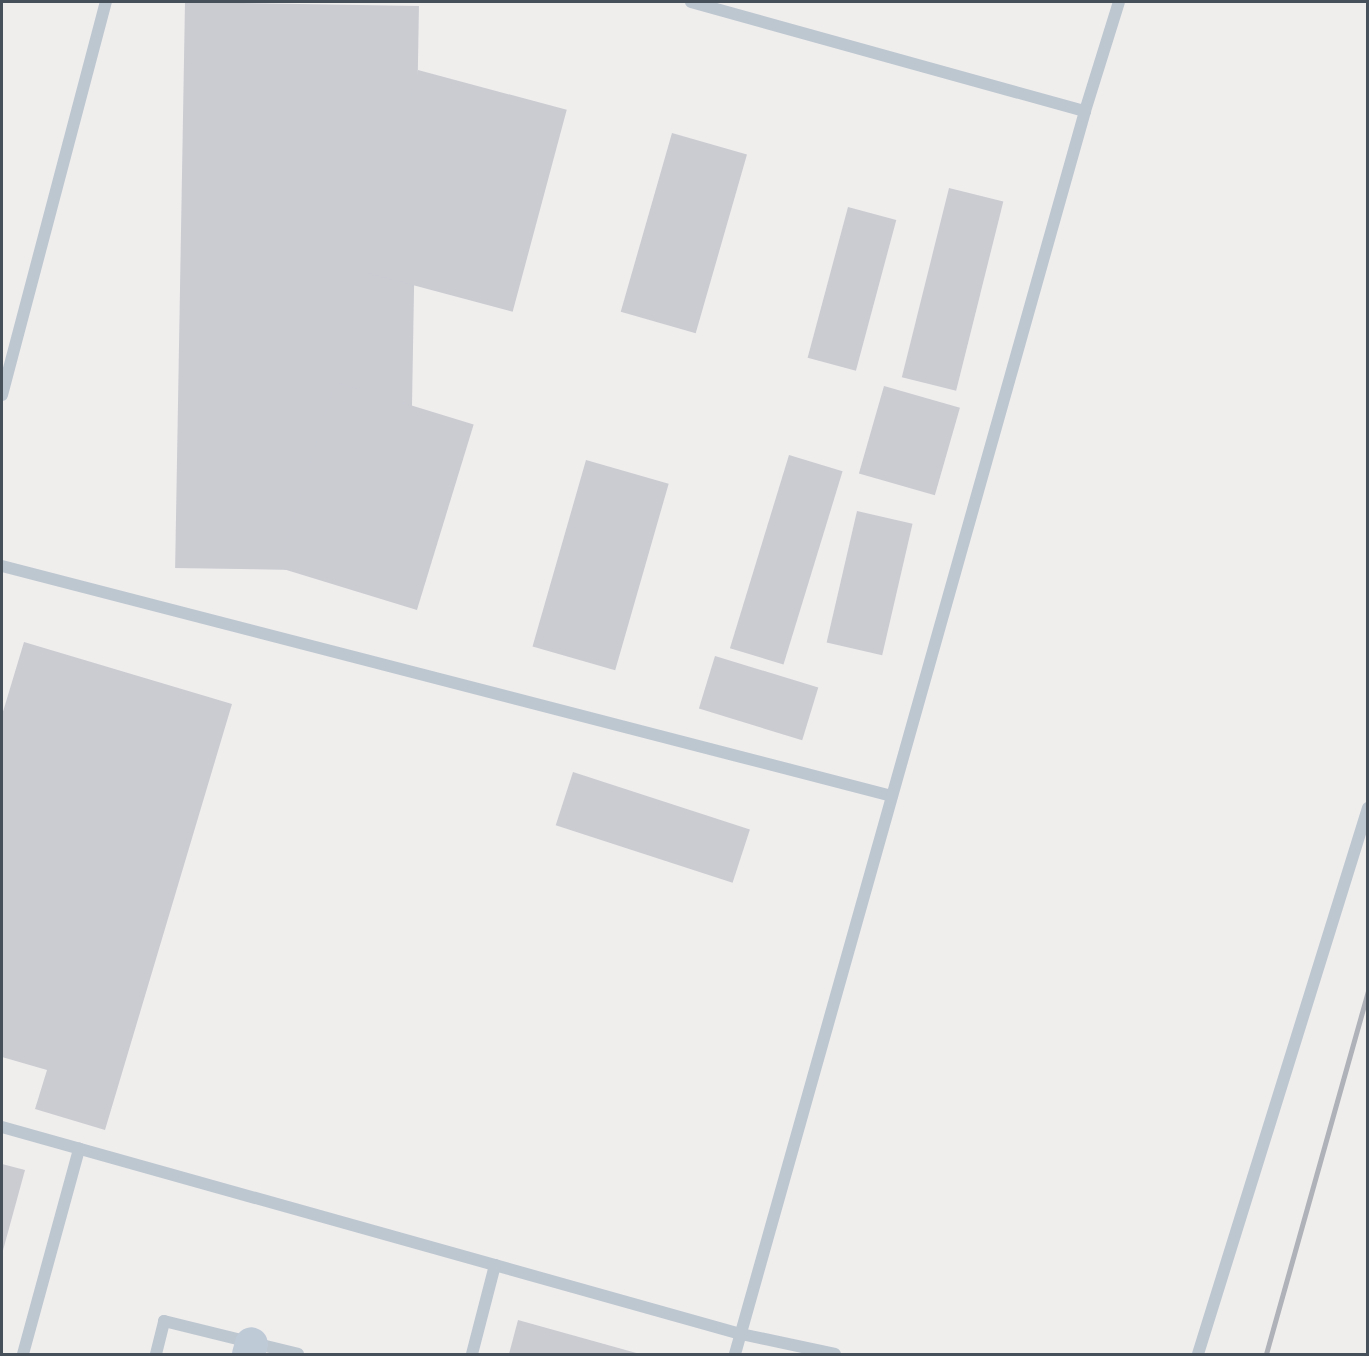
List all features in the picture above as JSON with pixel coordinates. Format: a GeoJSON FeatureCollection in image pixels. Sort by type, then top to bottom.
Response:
{"type":"FeatureCollection","features":[{"type":"Feature","properties":{"kind":"lane"},"geometry":{"type":"LineString","coordinates":[[2,395],[106,2]]}},
{"type":"Feature","properties":{"kind":"lane"},"geometry":{"type":"LineString","coordinates":[[691,2],[1085,111]]}},
{"type":"Feature","properties":{"kind":"lane"},"geometry":{"type":"LineString","coordinates":[[735,1354],[1085,111],[1119,2]]}},
{"type":"Feature","properties":{"kind":"lane"},"geometry":{"type":"LineString","coordinates":[[2,566],[892,796]]}},
{"type":"Feature","properties":{"kind":"lane"},"geometry":{"type":"LineString","coordinates":[[1198,1354],[1368,808]]}},
{"type":"Feature","properties":{"kind":"lane"},"geometry":{"type":"LineString","coordinates":[[2,1127],[741,1334],[835,1354]]}},
{"type":"Feature","properties":{"kind":"lane"},"geometry":{"type":"LineString","coordinates":[[23,1354],[79,1149]]}},
{"type":"Feature","properties":{"kind":"lane"},"geometry":{"type":"LineString","coordinates":[[472,1354],[495,1265]]}},
{"type":"Feature","properties":{"kind":"lane"},"geometry":{"type":"LineString","coordinates":[[156,1354],[164,1321],[250,1349],[298,1354]]}},
{"type":"Feature","properties":{"kind":"building"},"geometry":{"type":"Polygon","coordinates":[[[185,2],[419,6],[409,572],[175,568],[185,2]]]}},
{"type":"Feature","properties":{"kind":"building"},"geometry":{"type":"Polygon","coordinates":[[[418,70],[567,110],[513,312],[364,272],[418,70]]]}},
{"type":"Feature","properties":{"kind":"building"},"geometry":{"type":"Polygon","coordinates":[[[672,133],[747,154],[696,333],[621,312],[672,133]]]}},
{"type":"Feature","properties":{"kind":"building"},"geometry":{"type":"Polygon","coordinates":[[[949,188],[1003,202],[956,391],[902,377],[949,188]]]}},
{"type":"Feature","properties":{"kind":"building"},"geometry":{"type":"Polygon","coordinates":[[[848,207],[896,220],[856,371],[808,358],[848,207]]]}},
{"type":"Feature","properties":{"kind":"building"},"geometry":{"type":"Polygon","coordinates":[[[335,382],[474,424],[417,610],[278,568],[335,382]]]}},
{"type":"Feature","properties":{"kind":"building"},"geometry":{"type":"Polygon","coordinates":[[[884,386],[960,408],[935,495],[859,473],[884,386]]]}},
{"type":"Feature","properties":{"kind":"building"},"geometry":{"type":"Polygon","coordinates":[[[789,455],[843,471],[783,665],[730,648],[789,455]]]}},
{"type":"Feature","properties":{"kind":"building"},"geometry":{"type":"Polygon","coordinates":[[[586,460],[669,484],[615,670],[533,646],[586,460]]]}},
{"type":"Feature","properties":{"kind":"building"},"geometry":{"type":"Polygon","coordinates":[[[857,511],[913,524],[882,655],[827,643],[857,511]]]}},
{"type":"Feature","properties":{"kind":"building"},"geometry":{"type":"Polygon","coordinates":[[[24,642],[232,704],[105,1130],[35,1109],[47,1070],[2,1057],[2,715],[24,642]]]}},
{"type":"Feature","properties":{"kind":"building"},"geometry":{"type":"Polygon","coordinates":[[[715,656],[818,688],[802,740],[699,709],[715,656]]]}},
{"type":"Feature","properties":{"kind":"building"},"geometry":{"type":"Polygon","coordinates":[[[573,772],[750,829],[733,883],[556,825],[573,772]]]}},
{"type":"Feature","properties":{"kind":"building"},"geometry":{"type":"Polygon","coordinates":[[[2,1164],[25,1170],[2,1254],[2,1164]]]}},
{"type":"Feature","properties":{"kind":"building"},"geometry":{"type":"Polygon","coordinates":[[[518,1320],[640,1354],[509,1354],[518,1320]]]}},
{"type":"Feature","properties":{"kind":"railway"},"geometry":{"type":"LineString","coordinates":[[1266,1354],[1368,990]]}}]}
